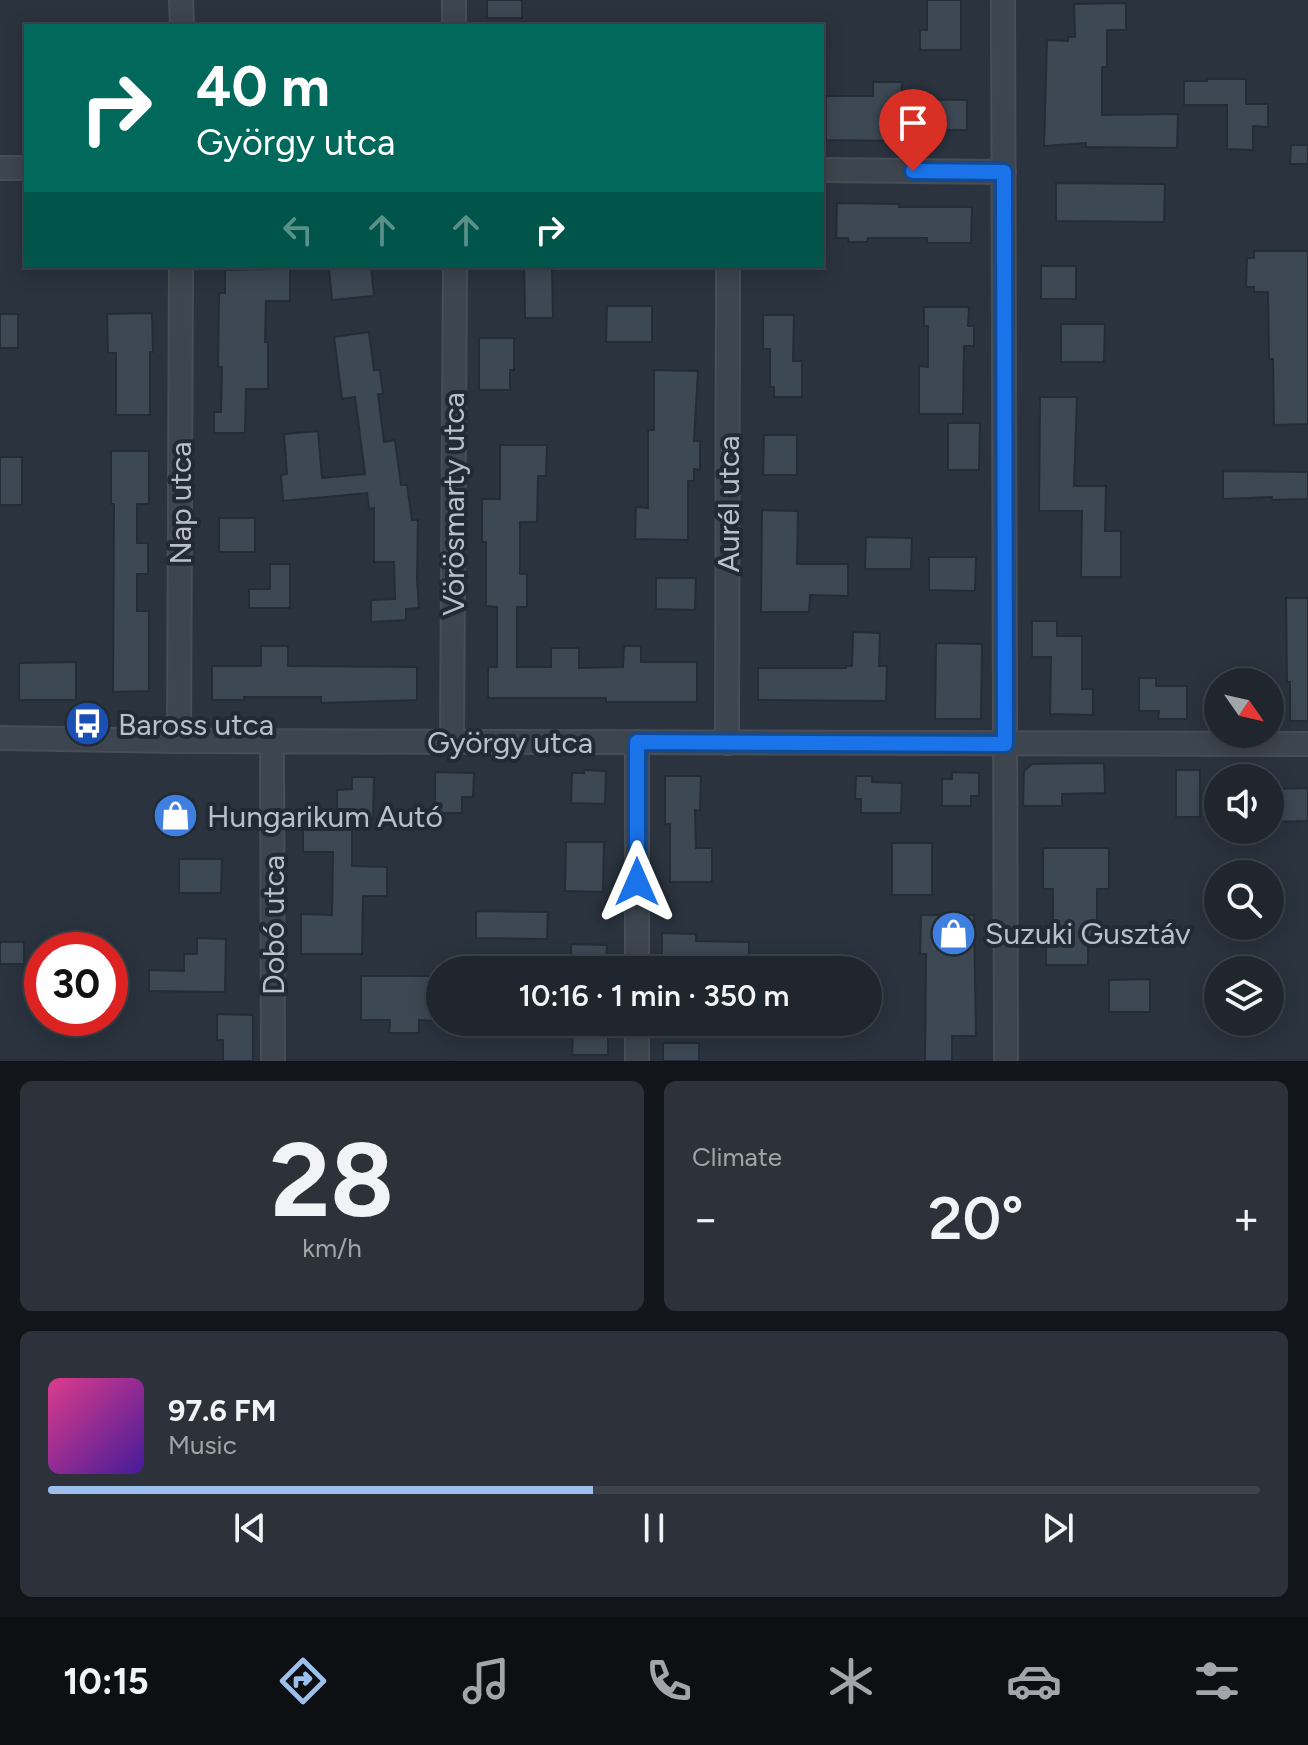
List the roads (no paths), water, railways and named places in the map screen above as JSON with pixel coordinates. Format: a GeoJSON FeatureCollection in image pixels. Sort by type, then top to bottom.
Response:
{"type":"FeatureCollection","features":[{"type":"Feature","properties":{"kind":"street"},"geometry":{"type":"LineString","coordinates":[[181,0],[182,24]]}},
{"type":"Feature","properties":{"kind":"street"},"geometry":{"type":"LineString","coordinates":[[454,0],[454,24]]}},
{"type":"Feature","properties":{"kind":"street"},"geometry":{"type":"LineString","coordinates":[[1003,0],[1006,1061]]}},
{"type":"Feature","properties":{"kind":"street"},"geometry":{"type":"LineString","coordinates":[[0,168],[24,168]]}},
{"type":"Feature","properties":{"kind":"street"},"geometry":{"type":"LineString","coordinates":[[824,170],[1004,172]]}},
{"type":"Feature","properties":{"kind":"street","name":"Nap utca"},"geometry":{"type":"LineString","coordinates":[[179,741],[181,268]]}},
{"type":"Feature","properties":{"kind":"street","name":"Vörösmarty utca"},"geometry":{"type":"LineString","coordinates":[[452,741],[455,268]]}},
{"type":"Feature","properties":{"kind":"street","name":"Aurél utca"},"geometry":{"type":"LineString","coordinates":[[727,743],[728,268]]}},
{"type":"Feature","properties":{"kind":"street","name":"György utca"},"geometry":{"type":"LineString","coordinates":[[0,738],[1308,744]]}},
{"type":"Feature","properties":{"kind":"street","name":"Dobó utca"},"geometry":{"type":"LineString","coordinates":[[272,741],[273,1061]]}},
{"type":"Feature","properties":{"kind":"street"},"geometry":{"type":"LineString","coordinates":[[637,742],[637,956]]}},
{"type":"Feature","properties":{"kind":"street"},"geometry":{"type":"LineString","coordinates":[[637,1036],[637,1061]]}},
{"type":"Feature","properties":{"kind":"place","name":"Baross utca"},"geometry":{"type":"Point","coordinates":[87,724]}},
{"type":"Feature","properties":{"kind":"place","name":"Hungarikum Autó"},"geometry":{"type":"Point","coordinates":[176,816]}},
{"type":"Feature","properties":{"kind":"place","name":"Suzuki Gusztáv"},"geometry":{"type":"Point","coordinates":[954,933]}}]}
